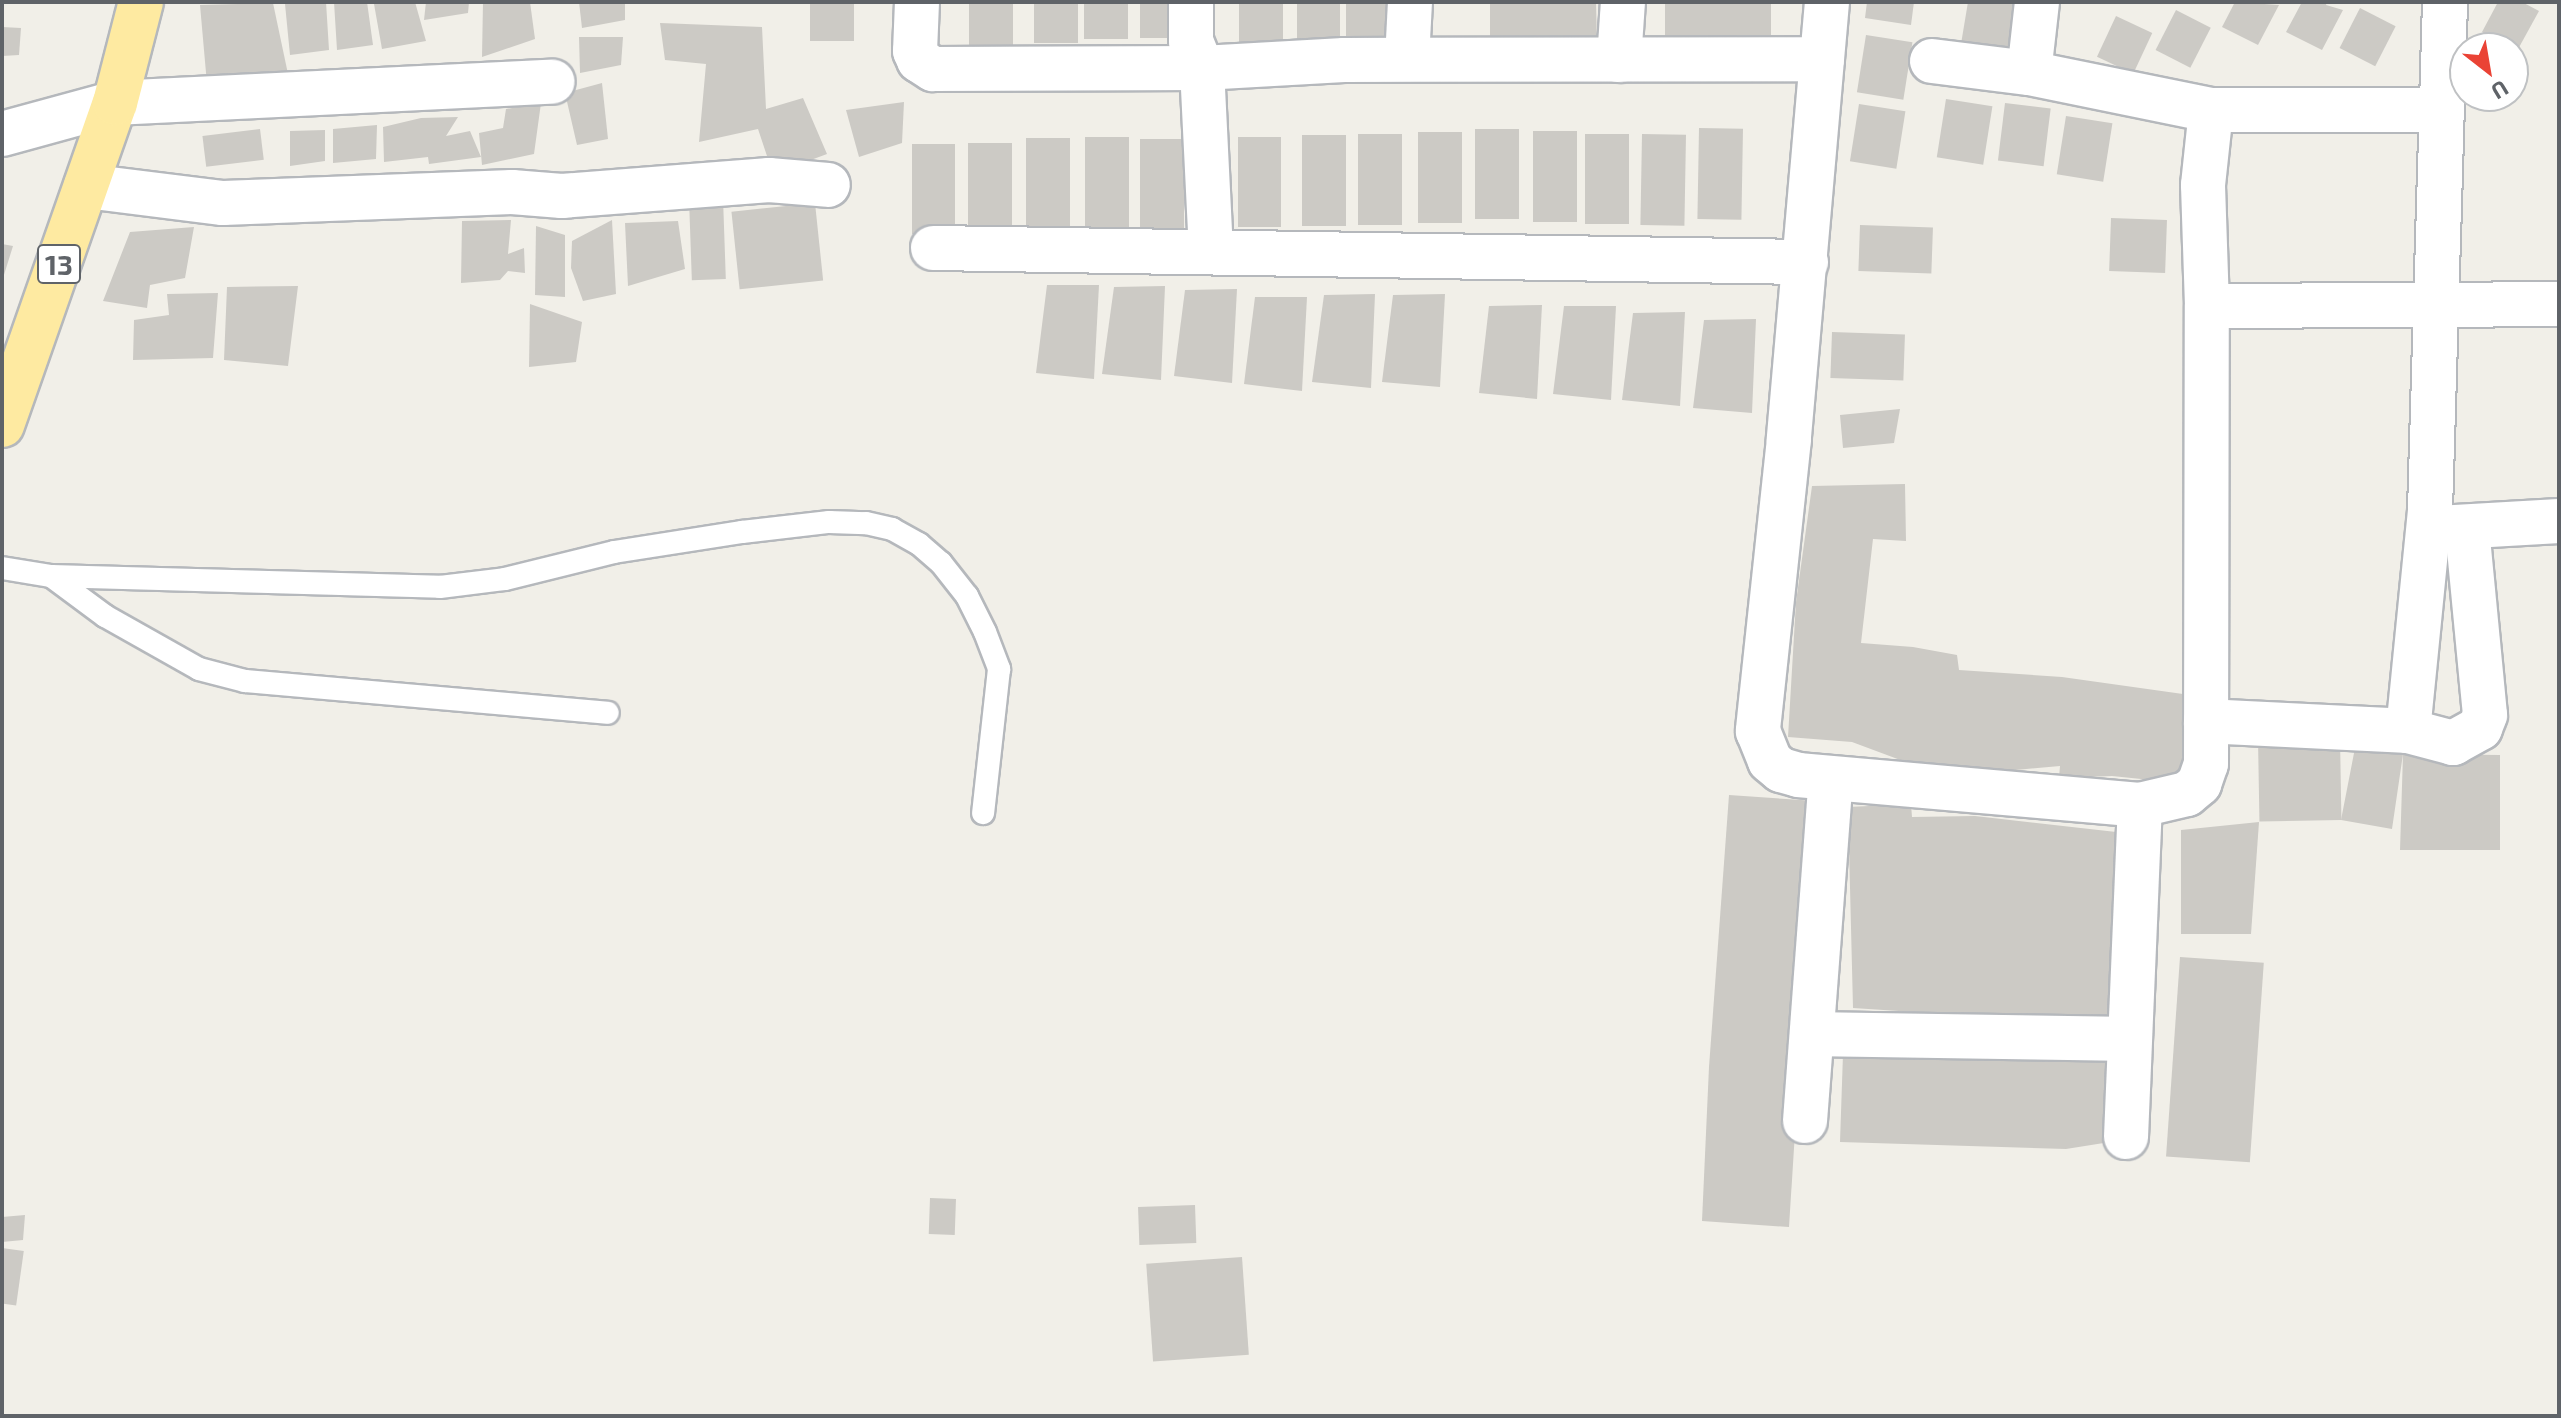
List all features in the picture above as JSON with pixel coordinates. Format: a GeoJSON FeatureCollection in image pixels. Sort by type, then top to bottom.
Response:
{"type":"FeatureCollection","features":[{"type":"Feature","properties":{"kind":"highway","name":"13"},"geometry":{"type":"LineString","coordinates":[[2,425],[115,103],[141,2]]}},
{"type":"Feature","properties":{"kind":"street"},"geometry":{"type":"LineString","coordinates":[[917,2],[915,51],[919,60],[933,69],[1202,68],[1407,59],[1822,59]]}},
{"type":"Feature","properties":{"kind":"street"},"geometry":{"type":"LineString","coordinates":[[1191,2],[1191,41],[1202,68],[1211,250]]}},
{"type":"Feature","properties":{"kind":"street"},"geometry":{"type":"LineString","coordinates":[[1407,59],[1410,2]]}},
{"type":"Feature","properties":{"kind":"street"},"geometry":{"type":"LineString","coordinates":[[1619,60],[1623,2]]}},
{"type":"Feature","properties":{"kind":"street"},"geometry":{"type":"LineString","coordinates":[[1827,2],[1806,262],[1758,731],[1765,753],[1781,770],[1831,779],[2140,805],[2187,794],[2199,784],[2206,764],[2207,306],[2203,185],[2211,110]]}},
{"type":"Feature","properties":{"kind":"street"},"geometry":{"type":"LineString","coordinates":[[2029,73],[2037,2]]}},
{"type":"Feature","properties":{"kind":"street"},"geometry":{"type":"LineString","coordinates":[[2206,721],[2408,731],[2453,743],[2480,728],[2485,715],[2448,528],[2436,306],[2445,2]]}},
{"type":"Feature","properties":{"kind":"street"},"geometry":{"type":"LineString","coordinates":[[1932,61],[2029,73],[2211,110],[2442,110]]}},
{"type":"Feature","properties":{"kind":"street"},"geometry":{"type":"LineString","coordinates":[[2,134],[115,103],[552,82]]}},
{"type":"Feature","properties":{"kind":"street"},"geometry":{"type":"LineString","coordinates":[[86,186],[223,203],[512,192],[562,196],[769,180],[828,185]]}},
{"type":"Feature","properties":{"kind":"street"},"geometry":{"type":"LineString","coordinates":[[933,248],[1211,250],[1806,262]]}},
{"type":"Feature","properties":{"kind":"street"},"geometry":{"type":"LineString","coordinates":[[2207,306],[2559,304]]}},
{"type":"Feature","properties":{"kind":"street"},"geometry":{"type":"LineString","coordinates":[[2448,528],[2559,521]]}},
{"type":"Feature","properties":{"kind":"street"},"geometry":{"type":"LineString","coordinates":[[2408,731],[2448,528]]}},
{"type":"Feature","properties":{"kind":"street"},"geometry":{"type":"LineString","coordinates":[[1805,1121],[1831,779]]}},
{"type":"Feature","properties":{"kind":"street"},"geometry":{"type":"LineString","coordinates":[[2126,1137],[2127,1039],[2140,805]]}},
{"type":"Feature","properties":{"kind":"street"},"geometry":{"type":"LineString","coordinates":[[1814,1034],[2127,1039]]}},
{"type":"Feature","properties":{"kind":"lane"},"geometry":{"type":"LineString","coordinates":[[2,568],[51,576],[440,587],[505,579],[614,552],[742,532],[829,522],[866,523],[892,529],[919,544],[941,563],[967,596],[999,669],[983,813]]}},
{"type":"Feature","properties":{"kind":"lane"},"geometry":{"type":"LineString","coordinates":[[51,576],[105,616],[199,669],[245,681],[608,713]]}},
{"type":"Feature","properties":{"kind":"building"},"geometry":{"type":"Polygon","coordinates":[[[326,2],[329,50],[290,55],[285,4],[326,2]]]}},
{"type":"Feature","properties":{"kind":"building"},"geometry":{"type":"Polygon","coordinates":[[[334,2],[367,2],[373,45],[337,50],[334,2]]]}},
{"type":"Feature","properties":{"kind":"building"},"geometry":{"type":"Polygon","coordinates":[[[415,2],[426,41],[382,49],[374,4],[415,2]]]}},
{"type":"Feature","properties":{"kind":"building"},"geometry":{"type":"Polygon","coordinates":[[[426,2],[469,2],[468,13],[424,20],[426,2]]]}},
{"type":"Feature","properties":{"kind":"building"},"geometry":{"type":"Polygon","coordinates":[[[483,2],[530,2],[535,39],[482,57],[483,2]]]}},
{"type":"Feature","properties":{"kind":"building"},"geometry":{"type":"Polygon","coordinates":[[[579,2],[625,2],[625,20],[582,28],[579,2]]]}},
{"type":"Feature","properties":{"kind":"building"},"geometry":{"type":"Polygon","coordinates":[[[810,2],[854,2],[854,41],[810,41],[810,2]]]}},
{"type":"Feature","properties":{"kind":"building"},"geometry":{"type":"Polygon","coordinates":[[[969,2],[1013,2],[1013,48],[969,48],[969,2]]]}},
{"type":"Feature","properties":{"kind":"building"},"geometry":{"type":"Polygon","coordinates":[[[1034,2],[1078,2],[1078,43],[1034,43],[1034,2]]]}},
{"type":"Feature","properties":{"kind":"building"},"geometry":{"type":"Polygon","coordinates":[[[1084,2],[1128,2],[1128,39],[1084,39],[1084,2]]]}},
{"type":"Feature","properties":{"kind":"building"},"geometry":{"type":"Polygon","coordinates":[[[1140,2],[1184,2],[1184,38],[1140,38],[1140,2]]]}},
{"type":"Feature","properties":{"kind":"building"},"geometry":{"type":"Polygon","coordinates":[[[1239,2],[1283,2],[1283,45],[1239,45],[1239,2]]]}},
{"type":"Feature","properties":{"kind":"building"},"geometry":{"type":"Polygon","coordinates":[[[1297,2],[1340,2],[1340,43],[1297,43],[1297,2]]]}},
{"type":"Feature","properties":{"kind":"building"},"geometry":{"type":"Polygon","coordinates":[[[1346,2],[1390,2],[1390,40],[1346,40],[1346,2]]]}},
{"type":"Feature","properties":{"kind":"building"},"geometry":{"type":"Polygon","coordinates":[[[1596,2],[1597,44],[1490,47],[1490,3],[1596,2]]]}},
{"type":"Feature","properties":{"kind":"building"},"geometry":{"type":"Polygon","coordinates":[[[1665,2],[1771,2],[1771,39],[1665,39],[1665,2]]]}},
{"type":"Feature","properties":{"kind":"building"},"geometry":{"type":"Polygon","coordinates":[[[1867,2],[1914,2],[1911,25],[1865,18],[1867,2]]]}},
{"type":"Feature","properties":{"kind":"building"},"geometry":{"type":"Polygon","coordinates":[[[1968,2],[2015,2],[2007,51],[1961,44],[1968,2]]]}},
{"type":"Feature","properties":{"kind":"building"},"geometry":{"type":"Polygon","coordinates":[[[2235,2],[2279,5],[2258,45],[2222,27],[2235,2]]]}},
{"type":"Feature","properties":{"kind":"building"},"geometry":{"type":"Polygon","coordinates":[[[2302,2],[2327,2],[2326,5],[2343,10],[2322,50],[2286,32],[2302,2]]]}},
{"type":"Feature","properties":{"kind":"building"},"geometry":{"type":"Polygon","coordinates":[[[2498,2],[2522,2],[2539,11],[2527,32],[2482,32],[2498,2]]]}},
{"type":"Feature","properties":{"kind":"building"},"geometry":{"type":"Polygon","coordinates":[[[273,3],[288,74],[207,84],[200,5],[273,3]]]}},
{"type":"Feature","properties":{"kind":"building"},"geometry":{"type":"Polygon","coordinates":[[[2360,8],[2396,26],[2375,66],[2340,48],[2360,8]]]}},
{"type":"Feature","properties":{"kind":"building"},"geometry":{"type":"Polygon","coordinates":[[[2176,10],[2211,28],[2190,68],[2156,50],[2176,10]]]}},
{"type":"Feature","properties":{"kind":"building"},"geometry":{"type":"Polygon","coordinates":[[[2116,16],[2152,33],[2133,74],[2097,57],[2116,16]]]}},
{"type":"Feature","properties":{"kind":"building"},"geometry":{"type":"Polygon","coordinates":[[[660,23],[762,27],[766,109],[803,98],[827,154],[773,174],[758,129],[699,142],[706,64],[665,60],[660,23]]]}},
{"type":"Feature","properties":{"kind":"building"},"geometry":{"type":"Polygon","coordinates":[[[2,27],[21,28],[19,55],[2,56],[2,27]]]}},
{"type":"Feature","properties":{"kind":"building"},"geometry":{"type":"Polygon","coordinates":[[[1866,35],[1912,42],[1903,100],[1857,92],[1866,35]]]}},
{"type":"Feature","properties":{"kind":"building"},"geometry":{"type":"Polygon","coordinates":[[[579,37],[623,37],[621,65],[580,73],[579,37]]]}},
{"type":"Feature","properties":{"kind":"building"},"geometry":{"type":"Polygon","coordinates":[[[602,83],[608,139],[577,145],[565,93],[602,83]]]}},
{"type":"Feature","properties":{"kind":"building"},"geometry":{"type":"Polygon","coordinates":[[[1946,99],[1992,106],[1983,165],[1937,157],[1946,99]]]}},
{"type":"Feature","properties":{"kind":"building"},"geometry":{"type":"Polygon","coordinates":[[[904,102],[902,143],[859,157],[846,110],[904,102]]]}},
{"type":"Feature","properties":{"kind":"building"},"geometry":{"type":"Polygon","coordinates":[[[541,103],[534,154],[482,165],[479,133],[503,128],[506,109],[541,103]]]}},
{"type":"Feature","properties":{"kind":"building"},"geometry":{"type":"Polygon","coordinates":[[[2005,103],[2051,109],[2044,166],[1998,161],[2005,103]]]}},
{"type":"Feature","properties":{"kind":"building"},"geometry":{"type":"Polygon","coordinates":[[[1859,104],[1905,111],[1896,169],[1850,161],[1859,104]]]}},
{"type":"Feature","properties":{"kind":"building"},"geometry":{"type":"Polygon","coordinates":[[[2066,116],[2112,123],[2103,182],[2057,174],[2066,116]]]}},
{"type":"Feature","properties":{"kind":"building"},"geometry":{"type":"Polygon","coordinates":[[[458,117],[446,136],[470,131],[481,157],[429,164],[428,157],[384,162],[383,127],[421,118],[458,117]]]}},
{"type":"Feature","properties":{"kind":"building"},"geometry":{"type":"Polygon","coordinates":[[[377,125],[376,159],[333,163],[333,129],[377,125]]]}},
{"type":"Feature","properties":{"kind":"building"},"geometry":{"type":"Polygon","coordinates":[[[1699,128],[1743,129],[1741,220],[1697,219],[1699,128]]]}},
{"type":"Feature","properties":{"kind":"building"},"geometry":{"type":"Polygon","coordinates":[[[260,129],[264,160],[206,167],[202,136],[260,129]]]}},
{"type":"Feature","properties":{"kind":"building"},"geometry":{"type":"Polygon","coordinates":[[[1475,129],[1519,129],[1519,219],[1475,219],[1475,129]]]}},
{"type":"Feature","properties":{"kind":"building"},"geometry":{"type":"Polygon","coordinates":[[[325,130],[325,161],[290,166],[290,131],[325,130]]]}},
{"type":"Feature","properties":{"kind":"building"},"geometry":{"type":"Polygon","coordinates":[[[1533,131],[1577,131],[1577,222],[1533,222],[1533,131]]]}},
{"type":"Feature","properties":{"kind":"building"},"geometry":{"type":"Polygon","coordinates":[[[1418,132],[1462,132],[1462,223],[1418,223],[1418,132]]]}},
{"type":"Feature","properties":{"kind":"building"},"geometry":{"type":"Polygon","coordinates":[[[1358,134],[1402,134],[1402,225],[1358,225],[1358,134]]]}},
{"type":"Feature","properties":{"kind":"building"},"geometry":{"type":"Polygon","coordinates":[[[1585,134],[1629,134],[1629,224],[1585,224],[1585,134]]]}},
{"type":"Feature","properties":{"kind":"building"},"geometry":{"type":"Polygon","coordinates":[[[1642,134],[1686,135],[1684,226],[1640,225],[1642,134]]]}},
{"type":"Feature","properties":{"kind":"building"},"geometry":{"type":"Polygon","coordinates":[[[1302,135],[1346,135],[1346,226],[1302,226],[1302,135]]]}},
{"type":"Feature","properties":{"kind":"building"},"geometry":{"type":"Polygon","coordinates":[[[1085,137],[1129,137],[1129,228],[1085,228],[1085,137]]]}},
{"type":"Feature","properties":{"kind":"building"},"geometry":{"type":"Polygon","coordinates":[[[1238,137],[1281,137],[1281,227],[1238,227],[1238,137]]]}},
{"type":"Feature","properties":{"kind":"building"},"geometry":{"type":"Polygon","coordinates":[[[1026,138],[1070,138],[1070,228],[1026,228],[1026,138]]]}},
{"type":"Feature","properties":{"kind":"building"},"geometry":{"type":"Polygon","coordinates":[[[1140,139],[1184,139],[1184,229],[1140,229],[1140,139]]]}},
{"type":"Feature","properties":{"kind":"building"},"geometry":{"type":"Polygon","coordinates":[[[968,143],[1012,143],[1012,233],[968,233],[968,143]]]}},
{"type":"Feature","properties":{"kind":"building"},"geometry":{"type":"Polygon","coordinates":[[[912,144],[955,144],[955,234],[912,234],[912,144]]]}},
{"type":"Feature","properties":{"kind":"building"},"geometry":{"type":"Polygon","coordinates":[[[723,198],[726,279],[692,280],[689,199],[723,198]]]}},
{"type":"Feature","properties":{"kind":"building"},"geometry":{"type":"Polygon","coordinates":[[[815,203],[823,281],[740,289],[731,212],[815,203]]]}},
{"type":"Feature","properties":{"kind":"building"},"geometry":{"type":"Polygon","coordinates":[[[2111,218],[2167,220],[2165,273],[2109,271],[2111,218]]]}},
{"type":"Feature","properties":{"kind":"building"},"geometry":{"type":"Polygon","coordinates":[[[511,220],[508,254],[524,248],[525,273],[508,271],[500,280],[461,283],[462,221],[511,220]]]}},
{"type":"Feature","properties":{"kind":"building"},"geometry":{"type":"Polygon","coordinates":[[[612,220],[616,294],[583,301],[571,268],[572,241],[612,220]]]}},
{"type":"Feature","properties":{"kind":"building"},"geometry":{"type":"Polygon","coordinates":[[[678,221],[685,269],[628,286],[625,223],[678,221]]]}},
{"type":"Feature","properties":{"kind":"building"},"geometry":{"type":"Polygon","coordinates":[[[1860,225],[1933,228],[1931,274],[1858,271],[1860,225]]]}},
{"type":"Feature","properties":{"kind":"building"},"geometry":{"type":"Polygon","coordinates":[[[536,226],[565,235],[565,297],[535,295],[536,226]]]}},
{"type":"Feature","properties":{"kind":"building"},"geometry":{"type":"Polygon","coordinates":[[[194,227],[185,278],[150,285],[147,308],[103,301],[130,232],[194,227]]]}},
{"type":"Feature","properties":{"kind":"building"},"geometry":{"type":"Polygon","coordinates":[[[2,244],[13,246],[3,278],[2,278],[2,244]]]}},
{"type":"Feature","properties":{"kind":"building"},"geometry":{"type":"Polygon","coordinates":[[[1047,285],[1099,285],[1094,379],[1036,373],[1047,285]]]}},
{"type":"Feature","properties":{"kind":"building"},"geometry":{"type":"Polygon","coordinates":[[[298,286],[288,366],[224,360],[227,287],[298,286]]]}},
{"type":"Feature","properties":{"kind":"building"},"geometry":{"type":"Polygon","coordinates":[[[1165,286],[1161,380],[1102,374],[1114,287],[1165,286]]]}},
{"type":"Feature","properties":{"kind":"building"},"geometry":{"type":"Polygon","coordinates":[[[1237,289],[1232,383],[1174,376],[1185,290],[1237,289]]]}},
{"type":"Feature","properties":{"kind":"building"},"geometry":{"type":"Polygon","coordinates":[[[218,293],[213,358],[133,360],[134,320],[169,315],[167,294],[218,293]]]}},
{"type":"Feature","properties":{"kind":"building"},"geometry":{"type":"Polygon","coordinates":[[[1375,294],[1371,388],[1312,382],[1324,295],[1375,294]]]}},
{"type":"Feature","properties":{"kind":"building"},"geometry":{"type":"Polygon","coordinates":[[[1445,294],[1440,387],[1382,382],[1393,295],[1445,294]]]}},
{"type":"Feature","properties":{"kind":"building"},"geometry":{"type":"Polygon","coordinates":[[[1255,297],[1307,297],[1302,391],[1244,384],[1255,297]]]}},
{"type":"Feature","properties":{"kind":"building"},"geometry":{"type":"Polygon","coordinates":[[[530,304],[582,322],[576,362],[529,367],[530,304]]]}},
{"type":"Feature","properties":{"kind":"building"},"geometry":{"type":"Polygon","coordinates":[[[1542,305],[1537,399],[1479,393],[1489,306],[1542,305]]]}},
{"type":"Feature","properties":{"kind":"building"},"geometry":{"type":"Polygon","coordinates":[[[1564,306],[1616,306],[1611,400],[1553,394],[1564,306]]]}},
{"type":"Feature","properties":{"kind":"building"},"geometry":{"type":"Polygon","coordinates":[[[1685,312],[1680,406],[1622,400],[1633,313],[1685,312]]]}},
{"type":"Feature","properties":{"kind":"building"},"geometry":{"type":"Polygon","coordinates":[[[1756,319],[1752,413],[1693,408],[1704,320],[1756,319]]]}},
{"type":"Feature","properties":{"kind":"building"},"geometry":{"type":"Polygon","coordinates":[[[1832,332],[1905,335],[1903,381],[1830,378],[1832,332]]]}},
{"type":"Feature","properties":{"kind":"building"},"geometry":{"type":"Polygon","coordinates":[[[1900,409],[1894,443],[1843,448],[1840,415],[1900,409]]]}},
{"type":"Feature","properties":{"kind":"building"},"geometry":{"type":"Polygon","coordinates":[[[1905,484],[1906,541],[1873,539],[1861,643],[1913,647],[1957,655],[1959,670],[2062,677],[2190,695],[2180,783],[2112,776],[2059,778],[2060,766],[2005,771],[1903,761],[1852,742],[1788,737],[1796,602],[1812,486],[1905,484]]]}},
{"type":"Feature","properties":{"kind":"building"},"geometry":{"type":"Polygon","coordinates":[[[2340,738],[2341,820],[2259,821],[2258,739],[2340,738]]]}},
{"type":"Feature","properties":{"kind":"building"},"geometry":{"type":"Polygon","coordinates":[[[2355,748],[2403,754],[2392,829],[2341,820],[2355,748]]]}},
{"type":"Feature","properties":{"kind":"building"},"geometry":{"type":"Polygon","coordinates":[[[2403,754],[2500,755],[2500,850],[2400,850],[2403,754]]]}},
{"type":"Feature","properties":{"kind":"building"},"geometry":{"type":"Polygon","coordinates":[[[1729,795],[1816,801],[1789,1227],[1702,1221],[1709,1067],[1729,795]]]}},
{"type":"Feature","properties":{"kind":"building"},"geometry":{"type":"Polygon","coordinates":[[[1911,804],[1912,817],[1975,816],[2125,833],[2107,1017],[1960,1015],[1853,1008],[1848,807],[1911,804]]]}},
{"type":"Feature","properties":{"kind":"building"},"geometry":{"type":"Polygon","coordinates":[[[2259,822],[2251,934],[2181,934],[2181,830],[2259,822]]]}},
{"type":"Feature","properties":{"kind":"building"},"geometry":{"type":"Polygon","coordinates":[[[2180,957],[2264,963],[2250,1162],[2166,1157],[2180,957]]]}},
{"type":"Feature","properties":{"kind":"building"},"geometry":{"type":"Polygon","coordinates":[[[1843,1054],[2111,1059],[2110,1142],[2066,1149],[1840,1142],[1843,1054]]]}},
{"type":"Feature","properties":{"kind":"building"},"geometry":{"type":"Polygon","coordinates":[[[930,1198],[956,1199],[955,1235],[929,1234],[930,1198]]]}},
{"type":"Feature","properties":{"kind":"building"},"geometry":{"type":"Polygon","coordinates":[[[1195,1205],[1196,1243],[1139,1245],[1138,1207],[1195,1205]]]}},
{"type":"Feature","properties":{"kind":"building"},"geometry":{"type":"Polygon","coordinates":[[[25,1215],[23,1240],[2,1242],[2,1217],[25,1215]]]}},
{"type":"Feature","properties":{"kind":"building"},"geometry":{"type":"Polygon","coordinates":[[[2,1248],[24,1251],[16,1306],[2,1304],[2,1248]]]}},
{"type":"Feature","properties":{"kind":"building"},"geometry":{"type":"Polygon","coordinates":[[[1242,1257],[1249,1355],[1153,1361],[1146,1264],[1242,1257]]]}}]}
